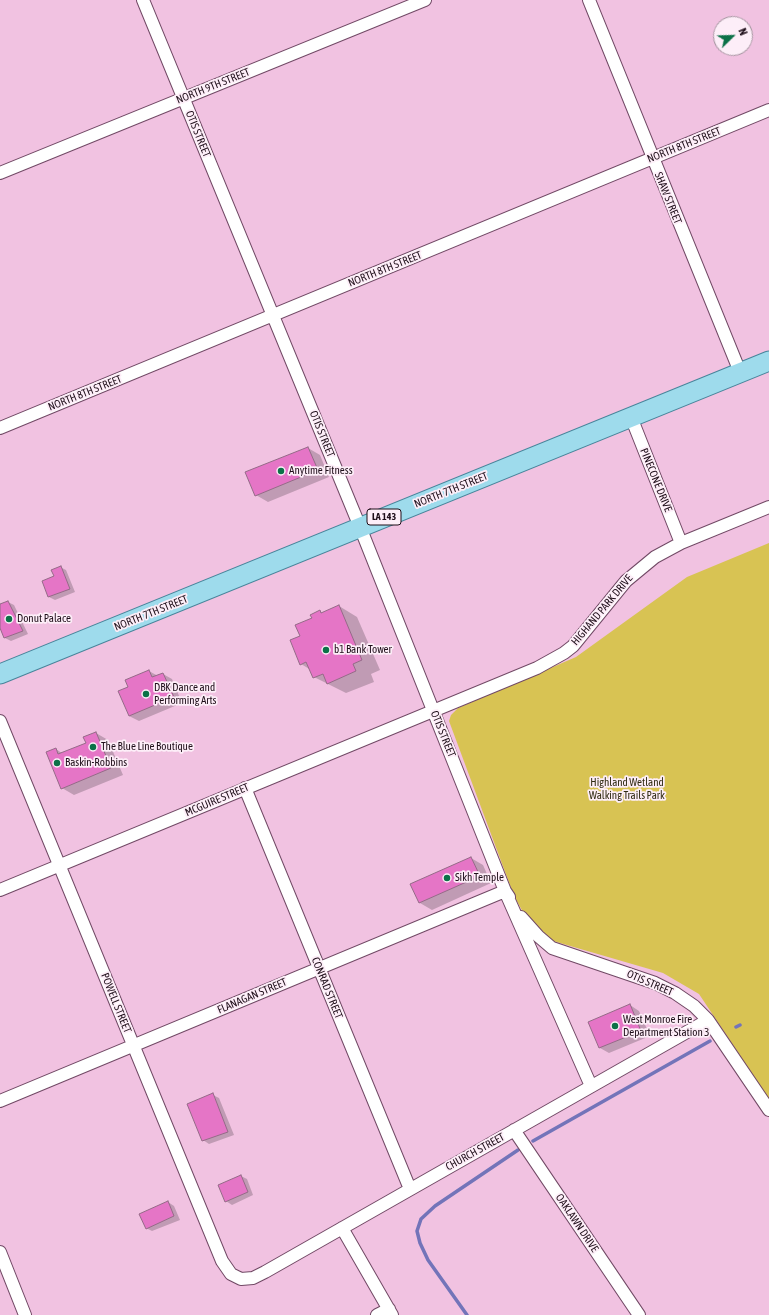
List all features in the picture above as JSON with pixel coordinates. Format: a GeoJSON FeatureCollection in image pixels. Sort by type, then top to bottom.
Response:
{"type":"FeatureCollection","features":[{"type":"Feature","properties":{"kind":"main road","name":"NORTH 7TH STREET"},"geometry":{"type":"LineString","coordinates":[[0,674],[769,361]]}},
{"type":"Feature","properties":{"kind":"street","name":"OTIS STREET"},"geometry":{"type":"LineString","coordinates":[[143,0],[360,527],[505,891],[591,1086]]}},
{"type":"Feature","properties":{"kind":"street","name":"NORTH 9TH STREET"},"geometry":{"type":"LineString","coordinates":[[0,173],[425,0]]}},
{"type":"Feature","properties":{"kind":"street","name":"SHAW STREET"},"geometry":{"type":"LineString","coordinates":[[589,0],[740,372]]}},
{"type":"Feature","properties":{"kind":"street","name":"NORTH 8TH STREET"},"geometry":{"type":"LineString","coordinates":[[0,428],[769,110]]}},
{"type":"Feature","properties":{"kind":"street","name":"PINECONE DRIVE"},"geometry":{"type":"LineString","coordinates":[[630,417],[681,543]]}},
{"type":"Feature","properties":{"kind":"street","name":"HIGHAND PARK DRIVE"},"geometry":{"type":"LineString","coordinates":[[434,711],[537,668],[564,653],[584,635],[615,594],[634,573],[655,557],[681,543],[769,507]]}},
{"type":"Feature","properties":{"kind":"street","name":"MCGUIRE STREET"},"geometry":{"type":"LineString","coordinates":[[0,890],[434,711]]}},
{"type":"Feature","properties":{"kind":"street","name":"POWELL STREET"},"geometry":{"type":"LineString","coordinates":[[0,721],[222,1261],[231,1274],[241,1279]]}},
{"type":"Feature","properties":{"kind":"street","name":"CONRAD STREET"},"geometry":{"type":"LineString","coordinates":[[245,788],[410,1189]]}},
{"type":"Feature","properties":{"kind":"street","name":"OTIS STREET"},"geometry":{"type":"LineString","coordinates":[[505,891],[522,919],[552,948],[655,983],[675,993],[694,1006],[708,1020],[769,1110]]}},
{"type":"Feature","properties":{"kind":"street","name":"FLANAGAN STREET"},"geometry":{"type":"LineString","coordinates":[[0,1101],[505,891]]}},
{"type":"Feature","properties":{"kind":"street","name":"CHURCH STREET"},"geometry":{"type":"LineString","coordinates":[[241,1279],[253,1278],[708,1020]]}},
{"type":"Feature","properties":{"kind":"street","name":"OAKLAWN DRIVE"},"geometry":{"type":"LineString","coordinates":[[514,1130],[639,1315]]}},
{"type":"Feature","properties":{"kind":"street"},"geometry":{"type":"LineString","coordinates":[[342,1228],[391,1312],[377,1315]]}},
{"type":"Feature","properties":{"kind":"street"},"geometry":{"type":"LineString","coordinates":[[0,1252],[25,1315]]}},
{"type":"Feature","properties":{"kind":"green space","name":"Highland Wetland Walking Trails Park"},"geometry":{"type":"Polygon","coordinates":[[[769,543],[769,1099],[699,994],[663,973],[553,941],[524,914],[514,896],[449,721],[451,715],[458,708],[576,657],[687,577],[769,543]]]}},
{"type":"Feature","properties":{"kind":"building","name":"Anytime Fitness"},"geometry":{"type":"Polygon","coordinates":[[[308,447],[318,470],[255,496],[245,472],[308,447]]]}},
{"type":"Feature","properties":{"kind":"building"},"geometry":{"type":"Polygon","coordinates":[[[61,566],[70,589],[48,597],[42,581],[54,576],[51,570],[61,566]]]}},
{"type":"Feature","properties":{"kind":"building","name":"Donut Palace"},"geometry":{"type":"Polygon","coordinates":[[[8,601],[23,631],[4,638],[0,628],[0,604],[8,601]]]}},
{"type":"Feature","properties":{"kind":"building","name":"b1 Bank Tower"},"geometry":{"type":"Polygon","coordinates":[[[339,605],[362,660],[353,664],[356,671],[327,684],[323,674],[313,678],[306,662],[300,665],[290,640],[300,636],[295,625],[312,618],[310,615],[320,610],[321,613],[339,605]]]}},
{"type":"Feature","properties":{"kind":"building","name":"DBK Dance and Performing Arts"},"geometry":{"type":"Polygon","coordinates":[[[149,670],[152,677],[163,673],[174,697],[129,716],[118,691],[128,687],[125,680],[149,670]]]}},
{"type":"Feature","properties":{"kind":"building"},"geometry":{"type":"Polygon","coordinates":[[[96,732],[111,768],[61,789],[46,752],[56,748],[58,754],[86,743],[83,737],[96,732]]]}},
{"type":"Feature","properties":{"kind":"building"},"geometry":{"type":"Polygon","coordinates":[[[471,857],[480,876],[419,903],[410,884],[471,857]]]}},
{"type":"Feature","properties":{"kind":"building","name":"West Monroe Fire Department Station 3"},"geometry":{"type":"Polygon","coordinates":[[[630,1004],[641,1031],[599,1048],[588,1022],[630,1004]]]}},
{"type":"Feature","properties":{"kind":"building"},"geometry":{"type":"Polygon","coordinates":[[[213,1093],[228,1132],[202,1141],[187,1104],[213,1093]]]}},
{"type":"Feature","properties":{"kind":"building"},"geometry":{"type":"Polygon","coordinates":[[[241,1175],[248,1192],[225,1202],[218,1185],[241,1175]]]}},
{"type":"Feature","properties":{"kind":"building"},"geometry":{"type":"Polygon","coordinates":[[[168,1201],[174,1216],[146,1229],[139,1214],[168,1201]]]}},
{"type":"Feature","properties":{"kind":"waterway"},"geometry":{"type":"LineString","coordinates":[[736,1027],[740,1025]]}},
{"type":"Feature","properties":{"kind":"waterway"},"geometry":{"type":"LineString","coordinates":[[533,1141],[710,1041]]}},
{"type":"Feature","properties":{"kind":"waterway"},"geometry":{"type":"LineString","coordinates":[[467,1315],[428,1260],[420,1243],[417,1231],[421,1219],[435,1206],[518,1150]]}},
{"type":"Feature","properties":{"kind":"place","name":"Anytime Fitness"},"geometry":{"type":"Point","coordinates":[281,471]}},
{"type":"Feature","properties":{"kind":"place","name":"Donut Palace"},"geometry":{"type":"Point","coordinates":[9,619]}},
{"type":"Feature","properties":{"kind":"place","name":"b1 Bank Tower"},"geometry":{"type":"Point","coordinates":[326,650]}},
{"type":"Feature","properties":{"kind":"place","name":"DBK Dance and Performing Arts"},"geometry":{"type":"Point","coordinates":[146,694]}},
{"type":"Feature","properties":{"kind":"place","name":"The Blue Line Boutique"},"geometry":{"type":"Point","coordinates":[93,747]}},
{"type":"Feature","properties":{"kind":"place","name":"Baskin-Robbins"},"geometry":{"type":"Point","coordinates":[57,763]}},
{"type":"Feature","properties":{"kind":"place","name":"Sikh Temple"},"geometry":{"type":"Point","coordinates":[447,878]}},
{"type":"Feature","properties":{"kind":"place","name":"West Monroe Fire Department Station 3"},"geometry":{"type":"Point","coordinates":[615,1026]}}]}
